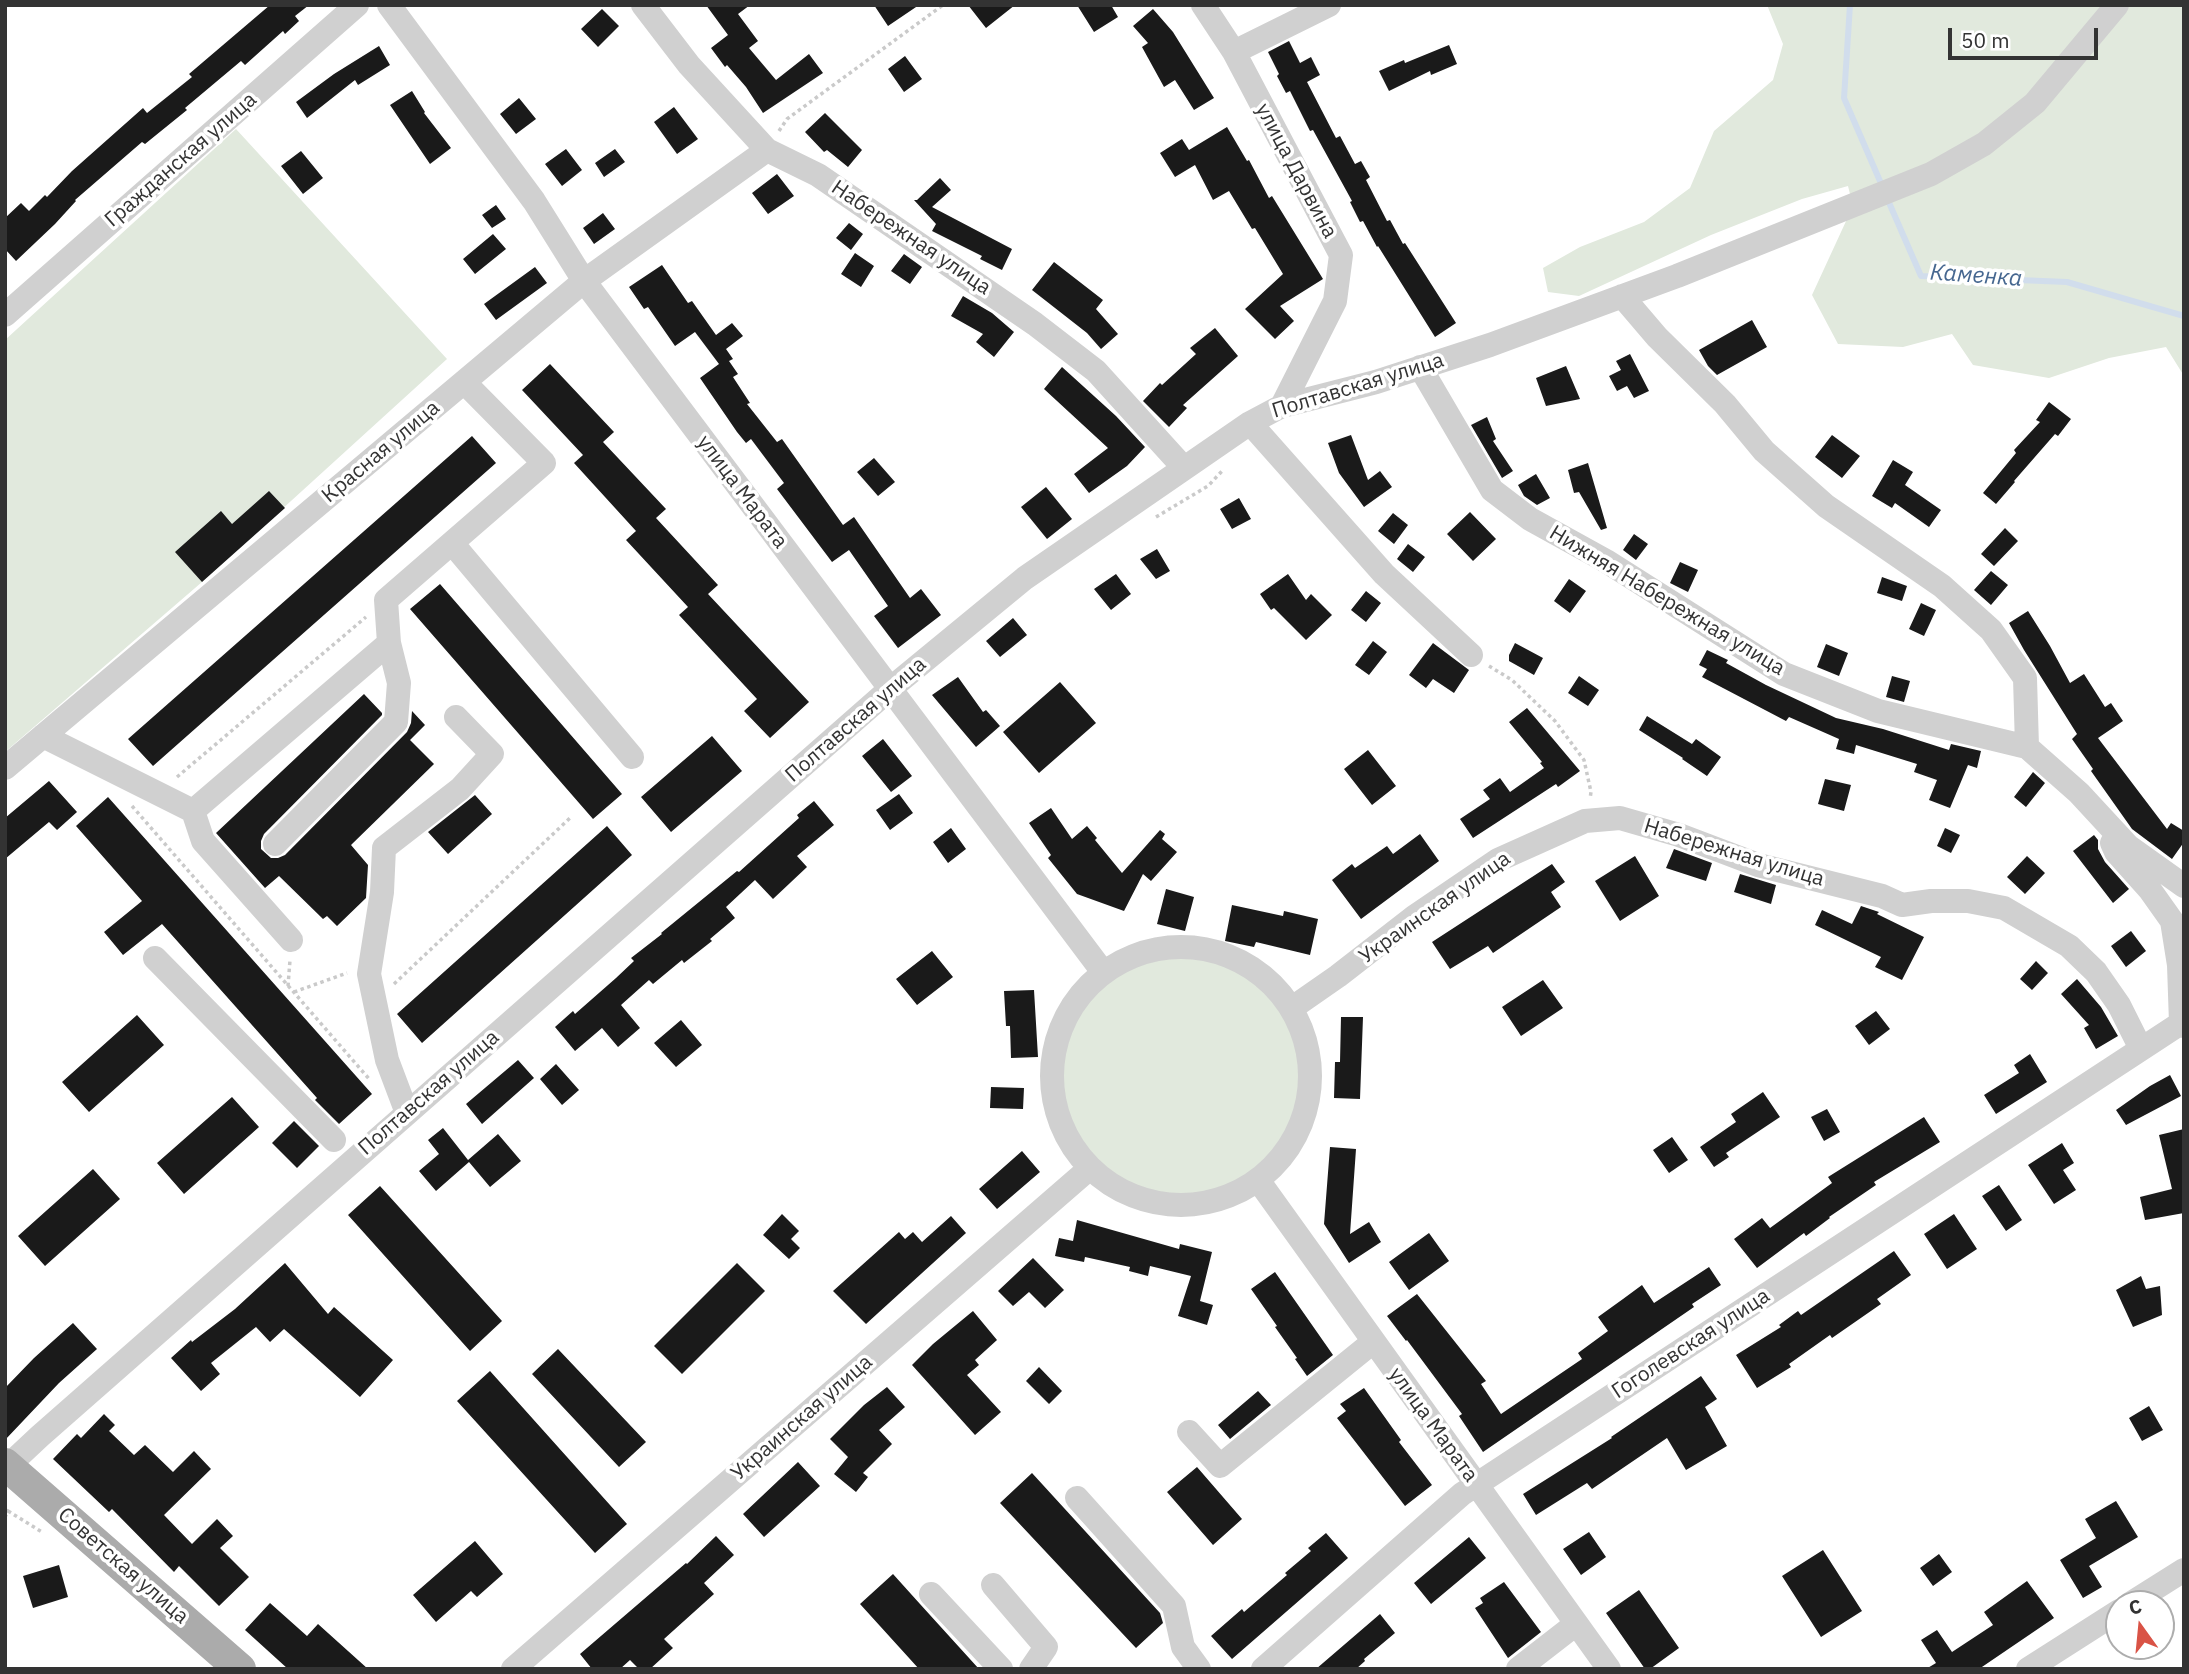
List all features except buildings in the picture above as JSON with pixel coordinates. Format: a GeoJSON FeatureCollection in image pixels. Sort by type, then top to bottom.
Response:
{"type":"FeatureCollection","features":[{"type":"Feature","properties":{"kind":"main road","name":"Советская улица"},"geometry":{"type":"LineString","coordinates":[[6,1467],[240,1669]]}},
{"type":"Feature","properties":{"kind":"street","name":"Гражданская улица"},"geometry":{"type":"LineString","coordinates":[[5,315],[357,5]]}},
{"type":"Feature","properties":{"kind":"street","name":"улица Марата"},"geometry":{"type":"LineString","coordinates":[[389,5],[534,201],[584,281],[1103,972]]}},
{"type":"Feature","properties":{"kind":"street","name":"Набережная улица"},"geometry":{"type":"LineString","coordinates":[[643,5],[689,65],[767,150],[818,175],[1035,324],[1096,371],[1184,468]]}},
{"type":"Feature","properties":{"kind":"street","name":"улица Дарвина"},"geometry":{"type":"LineString","coordinates":[[1203,5],[1234,52],[1341,255],[1335,301],[1282,407]]}},
{"type":"Feature","properties":{"kind":"street"},"geometry":{"type":"LineString","coordinates":[[1234,52],[1329,5]]}},
{"type":"Feature","properties":{"kind":"street","name":"Полтавская улица"},"geometry":{"type":"LineString","coordinates":[[6,1467],[890,689],[1025,578],[1250,423],[1282,407],[1490,345],[1931,174],[1984,144],[2035,103],[2117,5]]}},
{"type":"Feature","properties":{"kind":"street","name":"Красная улица"},"geometry":{"type":"LineString","coordinates":[[5,768],[584,281],[767,150]]}},
{"type":"Feature","properties":{"kind":"street"},"geometry":{"type":"LineString","coordinates":[[1622,296],[1657,337],[1725,404],[1774,460],[1826,506],[1942,586],[1991,631],[2025,678],[2026,747]]}},
{"type":"Feature","properties":{"kind":"street","name":"Нижняя Набережная улица"},"geometry":{"type":"LineString","coordinates":[[1420,367],[1492,491],[1530,519],[1606,561],[1784,674],[1878,711],[2026,747],[2079,793],[2129,846],[2184,886]]}},
{"type":"Feature","properties":{"kind":"street"},"geometry":{"type":"LineString","coordinates":[[275,844],[396,722],[399,683],[389,643],[386,600],[544,464],[464,382]]}},
{"type":"Feature","properties":{"kind":"street"},"geometry":{"type":"LineString","coordinates":[[1250,423],[1384,574],[1471,654]]}},
{"type":"Feature","properties":{"kind":"street"},"geometry":{"type":"LineString","coordinates":[[452,543],[632,757]]}},
{"type":"Feature","properties":{"kind":"street"},"geometry":{"type":"LineString","coordinates":[[192,811],[389,643]]}},
{"type":"Feature","properties":{"kind":"street"},"geometry":{"type":"LineString","coordinates":[[407,1113],[387,1060],[369,974],[382,892],[384,848],[460,789],[492,754],[456,717]]}},
{"type":"Feature","properties":{"kind":"street"},"geometry":{"type":"LineString","coordinates":[[43,736],[192,811],[204,841],[291,940]]}},
{"type":"Feature","properties":{"kind":"street","name":"Нижняя Набережная улица"},"geometry":{"type":"LineString","coordinates":[[2098,814],[2116,852],[2150,890],[2172,921],[2179,965],[2182,1025]]}},
{"type":"Feature","properties":{"kind":"street","name":"Набережная улица"},"geometry":{"type":"LineString","coordinates":[[1585,821],[1620,818],[1679,835],[1758,865],[1882,896],[1902,905],[1931,901],[1968,901],[2004,908],[2069,946],[2096,972],[2119,1005],[2141,1049]]}},
{"type":"Feature","properties":{"kind":"street","name":"Украинская улица"},"geometry":{"type":"LineString","coordinates":[[1292,1008],[1414,917],[1498,860],[1585,821]]}},
{"type":"Feature","properties":{"kind":"street"},"geometry":{"type":"LineString","coordinates":[[1184,946],[1226,954],[1264,976],[1292,1008],[1307,1043],[1311,1082],[1309,1094],[1304,1119],[1285,1153],[1258,1180],[1226,1197],[1190,1205],[1154,1202],[1119,1190],[1090,1168],[1064,1132],[1052,1090],[1055,1045],[1073,1005],[1103,972],[1141,952],[1184,946]]}},
{"type":"Feature","properties":{"kind":"street"},"geometry":{"type":"LineString","coordinates":[[155,958],[334,1140]]}},
{"type":"Feature","properties":{"kind":"street"},"geometry":{"type":"LineString","coordinates":[[2141,1049],[2182,1025]]}},
{"type":"Feature","properties":{"kind":"street","name":"Гоголевская улица"},"geometry":{"type":"LineString","coordinates":[[1263,1669],[1452,1503],[1476,1486],[2141,1049]]}},
{"type":"Feature","properties":{"kind":"street","name":"Украинская улица"},"geometry":{"type":"LineString","coordinates":[[513,1669],[1090,1168]]}},
{"type":"Feature","properties":{"kind":"street","name":"улица Марата"},"geometry":{"type":"LineString","coordinates":[[1258,1180],[1609,1669]]}},
{"type":"Feature","properties":{"kind":"street"},"geometry":{"type":"LineString","coordinates":[[1189,1432],[1220,1466],[1373,1342]]}},
{"type":"Feature","properties":{"kind":"street"},"geometry":{"type":"LineString","coordinates":[[1077,1498],[1174,1606],[1183,1647],[1199,1669]]}},
{"type":"Feature","properties":{"kind":"street"},"geometry":{"type":"LineString","coordinates":[[2152,1590],[2184,1570]]}},
{"type":"Feature","properties":{"kind":"street"},"geometry":{"type":"LineString","coordinates":[[993,1586],[1046,1647],[1031,1669]]}},
{"type":"Feature","properties":{"kind":"street"},"geometry":{"type":"LineString","coordinates":[[931,1594],[1001,1669]]}},
{"type":"Feature","properties":{"kind":"street"},"geometry":{"type":"LineString","coordinates":[[2028,1669],[2105,1620]]}},
{"type":"Feature","properties":{"kind":"street"},"geometry":{"type":"LineString","coordinates":[[1518,1669],[1576,1624]]}},
{"type":"Feature","properties":{"kind":"path"},"geometry":{"type":"LineString","coordinates":[[767,150],[787,118],[943,5]]}},
{"type":"Feature","properties":{"kind":"path"},"geometry":{"type":"LineString","coordinates":[[157,794],[386,600]]}},
{"type":"Feature","properties":{"kind":"path"},"geometry":{"type":"LineString","coordinates":[[1471,654],[1512,680],[1555,721],[1584,760],[1591,792],[1585,821]]}},
{"type":"Feature","properties":{"kind":"path"},"geometry":{"type":"LineString","coordinates":[[131,781],[127,801],[375,1085]]}},
{"type":"Feature","properties":{"kind":"path"},"geometry":{"type":"LineString","coordinates":[[375,1003],[570,818]]}},
{"type":"Feature","properties":{"kind":"path"},"geometry":{"type":"LineString","coordinates":[[294,992],[343,973],[369,974]]}},
{"type":"Feature","properties":{"kind":"path"},"geometry":{"type":"LineString","coordinates":[[5,1510],[8,1511],[5,1517]]}},
{"type":"Feature","properties":{"kind":"shaded area"},"geometry":{"type":"Polygon","coordinates":[[[1767,5],[2184,5],[2184,376],[2166,347],[2109,358],[2049,378],[1973,365],[1952,334],[1903,347],[1838,344],[1812,295],[1853,206],[1848,186],[1802,199],[1711,235],[1579,296],[1548,292],[1543,268],[1580,247],[1644,222],[1690,188],[1714,131],[1773,80],[1783,44],[1767,5]]]}},
{"type":"Feature","properties":{"kind":"shaded area"},"geometry":{"type":"Polygon","coordinates":[[[236,129],[447,359],[202,582],[5,752],[5,340],[236,129]]]}},
{"type":"Feature","properties":{"kind":"shaded area"},"geometry":{"type":"Polygon","coordinates":[[[1181,947],[1230,957],[1252,969],[1272,985],[1288,1005],[1300,1027],[1310,1076],[1300,1125],[1288,1147],[1272,1167],[1252,1183],[1230,1195],[1181,1205],[1132,1195],[1110,1183],[1090,1167],[1074,1147],[1062,1125],[1052,1076],[1062,1027],[1074,1005],[1090,985],[1110,969],[1132,957],[1181,947]]]}},
{"type":"Feature","properties":{"kind":"waterway","name":"Каменка"},"geometry":{"type":"LineString","coordinates":[[1850,5],[1844,98],[1883,188]]}},
{"type":"Feature","properties":{"kind":"waterway","name":"Каменка"},"geometry":{"type":"LineString","coordinates":[[1887,198],[1921,276],[2067,282],[2184,316]]}}]}
